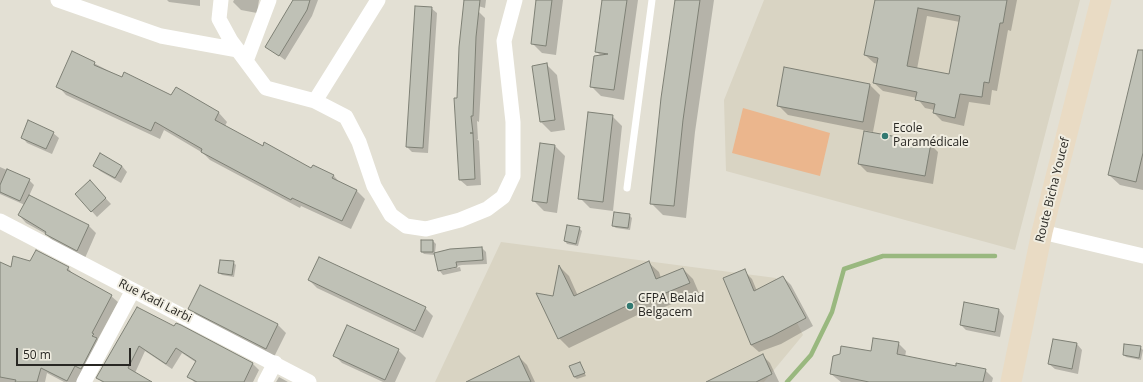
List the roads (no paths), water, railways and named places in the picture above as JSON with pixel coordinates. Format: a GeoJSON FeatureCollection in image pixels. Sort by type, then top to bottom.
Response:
{"type":"FeatureCollection","features":[{"type":"Feature","properties":{"kind":"main road","name":"Route Bicha Youcef"},"geometry":{"type":"LineString","coordinates":[[1011,382],[1042,232],[1101,0]]}},
{"type":"Feature","properties":{"kind":"street"},"geometry":{"type":"LineString","coordinates":[[58,0],[161,36],[242,55]]}},
{"type":"Feature","properties":{"kind":"street"},"geometry":{"type":"LineString","coordinates":[[210,0],[219,19],[242,55],[266,88],[315,101],[346,117],[359,142],[374,186],[391,216],[406,226],[426,229],[460,220],[486,209],[503,197],[514,176],[513,122],[504,41],[515,0]]}},
{"type":"Feature","properties":{"kind":"street"},"geometry":{"type":"LineString","coordinates":[[219,19],[221,0]]}},
{"type":"Feature","properties":{"kind":"street"},"geometry":{"type":"LineString","coordinates":[[242,55],[268,0]]}},
{"type":"Feature","properties":{"kind":"street"},"geometry":{"type":"LineString","coordinates":[[315,101],[378,0]]}},
{"type":"Feature","properties":{"kind":"street","name":"Rue Kadi Larbi"},"geometry":{"type":"LineString","coordinates":[[0,221],[309,382]]}},
{"type":"Feature","properties":{"kind":"street"},"geometry":{"type":"LineString","coordinates":[[1042,232],[1143,256]]}},
{"type":"Feature","properties":{"kind":"street"},"geometry":{"type":"LineString","coordinates":[[84,382],[133,290]]}},
{"type":"Feature","properties":{"kind":"street"},"geometry":{"type":"LineString","coordinates":[[265,382],[275,364]]}},
{"type":"Feature","properties":{"kind":"lane"},"geometry":{"type":"LineString","coordinates":[[627,188],[652,0]]}},
{"type":"Feature","properties":{"kind":"waterway"},"geometry":{"type":"LineString","coordinates":[[787,382],[811,355],[832,312],[844,269],[883,256],[995,256]]}},
{"type":"Feature","properties":{"kind":"place","name":"Ecole Paramédicale"},"geometry":{"type":"Point","coordinates":[885,136]}},
{"type":"Feature","properties":{"kind":"place","name":"CFPA Belaid Belgacem"},"geometry":{"type":"Point","coordinates":[630,306]}}]}
